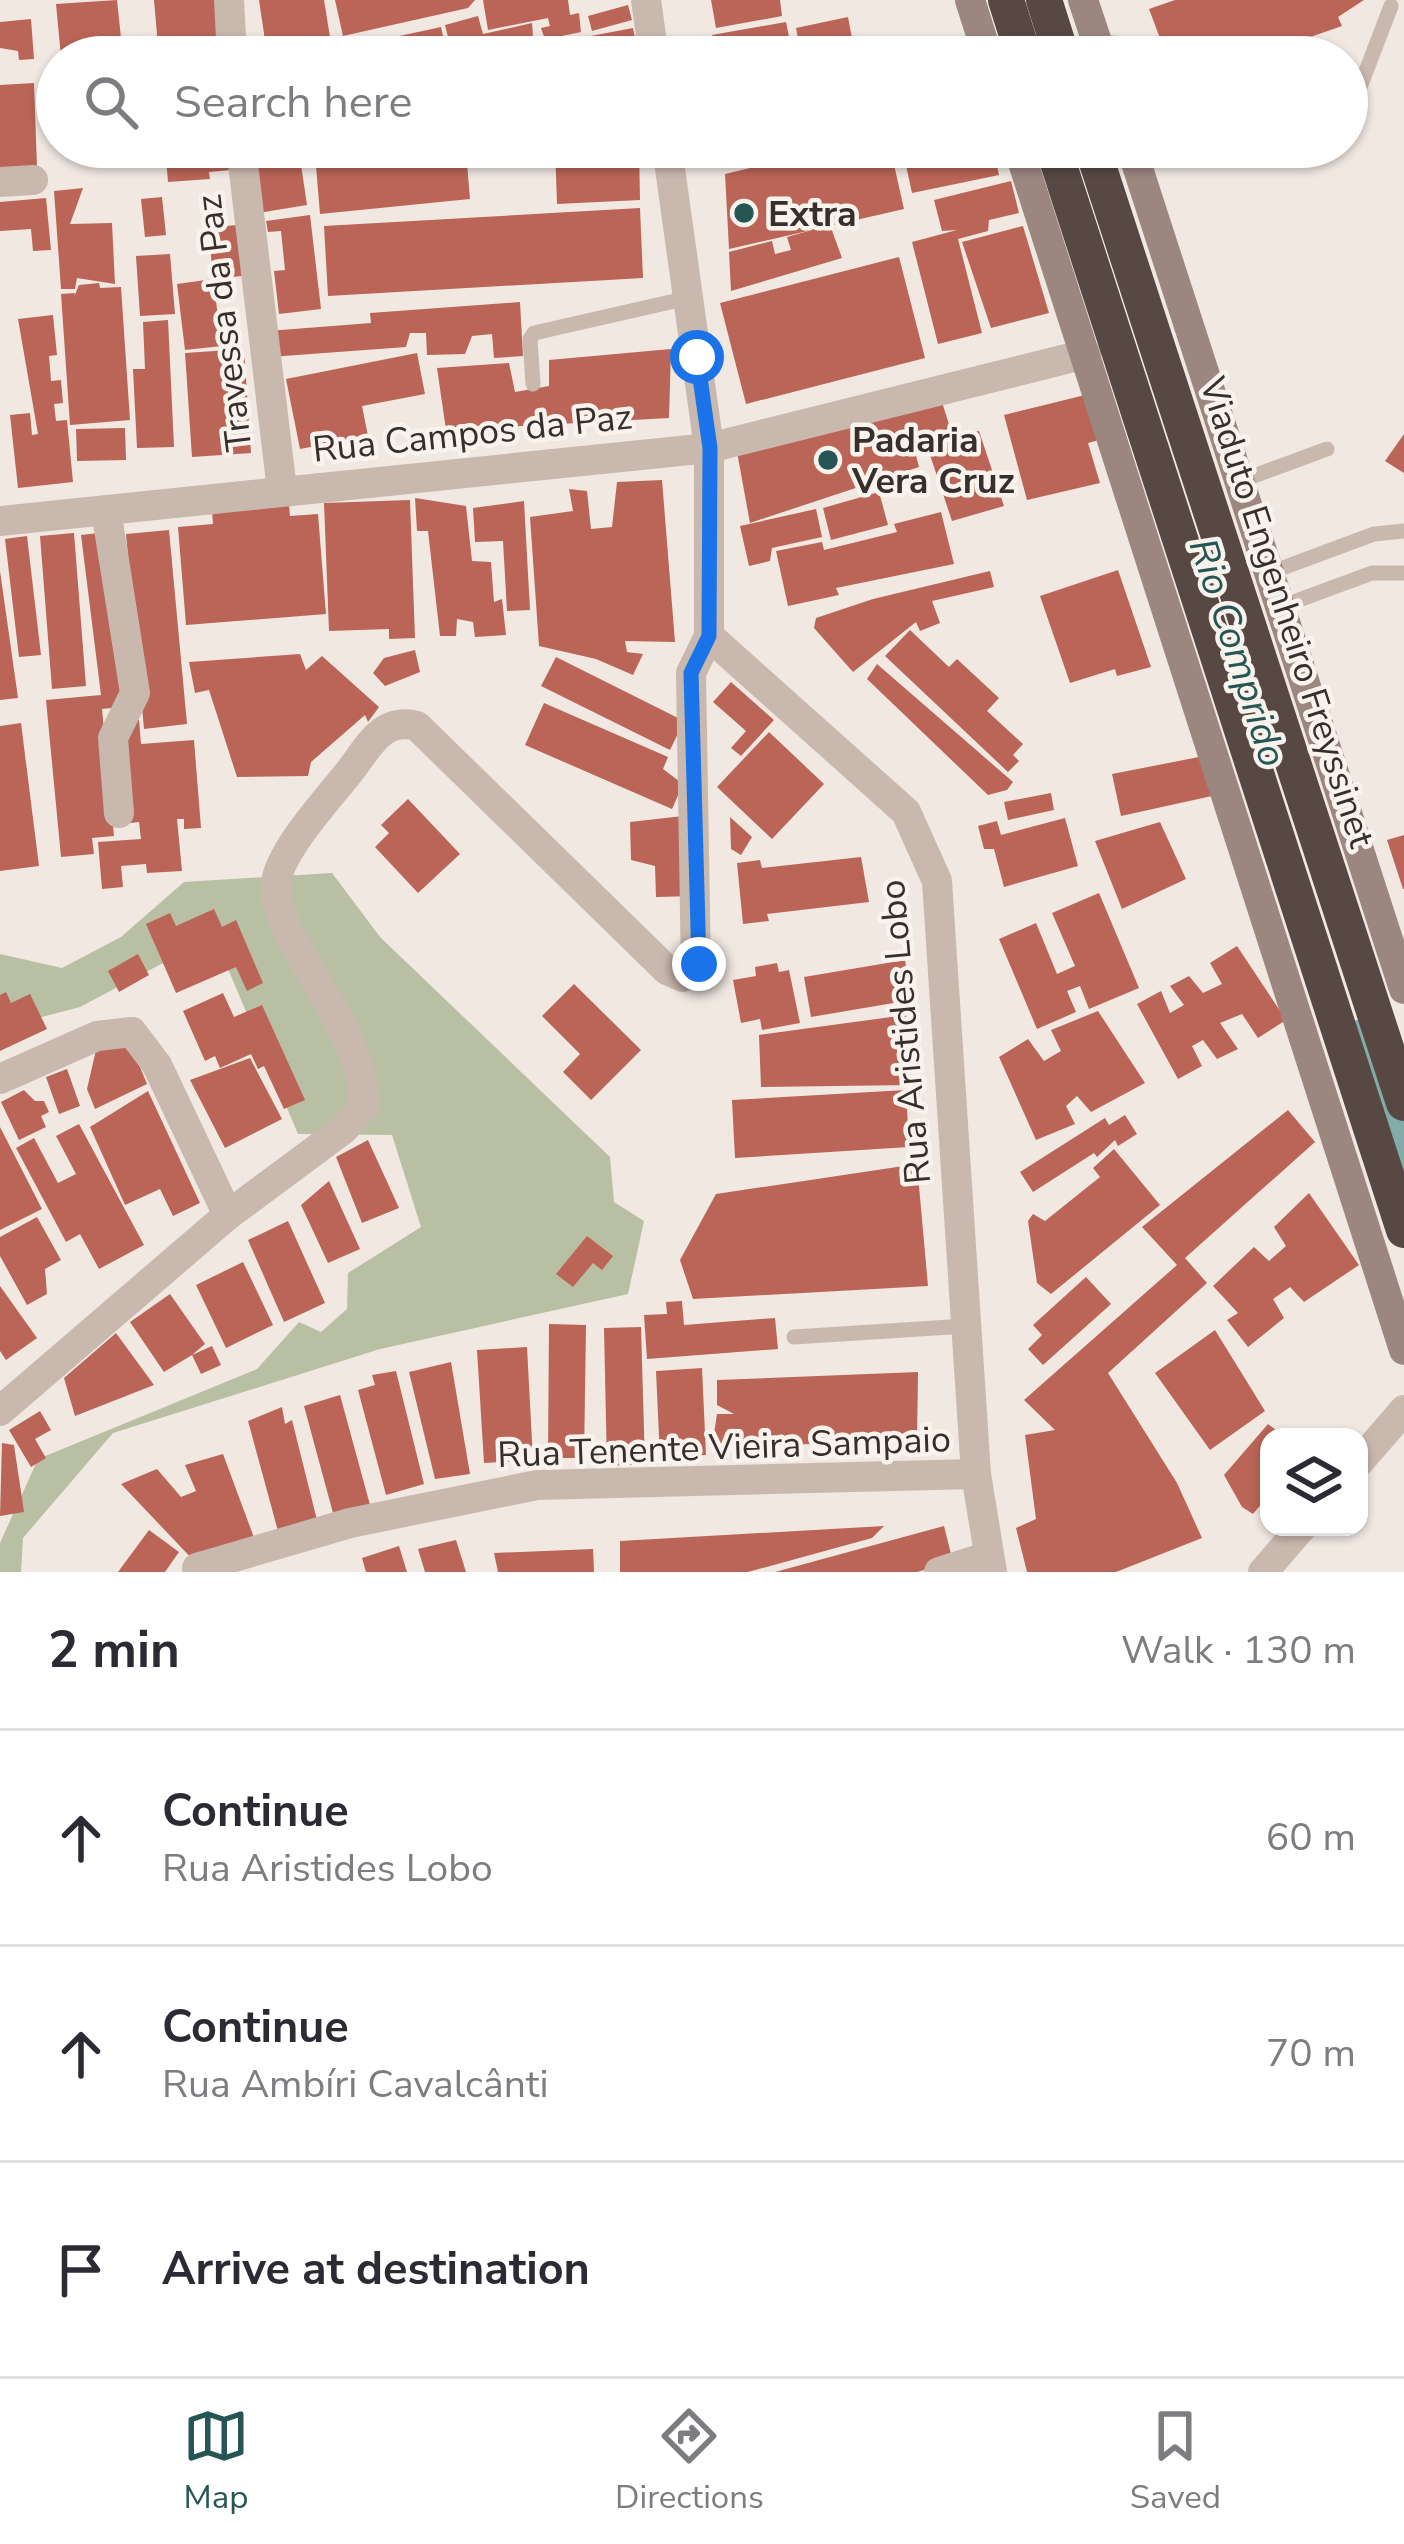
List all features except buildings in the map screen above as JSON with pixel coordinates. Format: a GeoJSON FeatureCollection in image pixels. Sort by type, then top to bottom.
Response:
{"type":"FeatureCollection","features":[{"type":"Feature","properties":{"kind":"highway"},"geometry":{"type":"LineString","coordinates":[[1006,0],[1017,36]]}},
{"type":"Feature","properties":{"kind":"highway"},"geometry":{"type":"LineString","coordinates":[[1044,0],[1055,36]]}},
{"type":"Feature","properties":{"kind":"highway"},"geometry":{"type":"LineString","coordinates":[[1060,168],[1404,1229]]}},
{"type":"Feature","properties":{"kind":"highway","name":"Viaduto Engenheiro Freyssinet"},"geometry":{"type":"LineString","coordinates":[[1099,168],[1404,1103]]}},
{"type":"Feature","properties":{"kind":"main road"},"geometry":{"type":"LineString","coordinates":[[970,0],[981,36]]}},
{"type":"Feature","properties":{"kind":"main road"},"geometry":{"type":"LineString","coordinates":[[1083,0],[1095,36]]}},
{"type":"Feature","properties":{"kind":"main road"},"geometry":{"type":"LineString","coordinates":[[1025,168],[1404,1350]]}},
{"type":"Feature","properties":{"kind":"main road"},"geometry":{"type":"LineString","coordinates":[[1138,168],[1404,989]]}},
{"type":"Feature","properties":{"kind":"main road"},"geometry":{"type":"LineString","coordinates":[[1149,563],[1255,530]]}},
{"type":"Feature","properties":{"kind":"main road"},"geometry":{"type":"LineString","coordinates":[[1339,1139],[1404,1117]]}},
{"type":"Feature","properties":{"kind":"street"},"geometry":{"type":"LineString","coordinates":[[229,0],[231,36]]}},
{"type":"Feature","properties":{"kind":"street"},"geometry":{"type":"LineString","coordinates":[[646,0],[651,36]]}},
{"type":"Feature","properties":{"kind":"street","name":"Travessa da Paz"},"geometry":{"type":"LineString","coordinates":[[244,168],[282,490]]}},
{"type":"Feature","properties":{"kind":"street"},"geometry":{"type":"LineString","coordinates":[[0,1411],[228,1215],[344,1129],[364,1105],[360,1062],[282,912],[276,881],[286,856],[380,731],[405,723],[417,726],[667,970],[682,977],[696,971],[691,673],[709,636],[710,448],[670,168]]}},
{"type":"Feature","properties":{"kind":"street"},"geometry":{"type":"LineString","coordinates":[[0,182],[33,180]]}},
{"type":"Feature","properties":{"kind":"street","name":"Rua Campos da Paz"},"geometry":{"type":"LineString","coordinates":[[0,521],[710,448],[1086,354]]}},
{"type":"Feature","properties":{"kind":"street"},"geometry":{"type":"LineString","coordinates":[[106,510],[135,693],[113,738],[119,813]]}},
{"type":"Feature","properties":{"kind":"street","name":"Rua Aristides Lobo"},"geometry":{"type":"LineString","coordinates":[[709,636],[906,812],[937,881],[976,1474],[991,1564]]}},
{"type":"Feature","properties":{"kind":"street"},"geometry":{"type":"LineString","coordinates":[[0,1079],[97,1036],[131,1032],[157,1065],[228,1215]]}},
{"type":"Feature","properties":{"kind":"street"},"geometry":{"type":"LineString","coordinates":[[1368,1452],[1404,1410]]}},
{"type":"Feature","properties":{"kind":"street","name":"Rua Tenente Vieira Sampaio"},"geometry":{"type":"LineString","coordinates":[[197,1568],[350,1523],[537,1485],[976,1474]]}},
{"type":"Feature","properties":{"kind":"street"},"geometry":{"type":"LineString","coordinates":[[1263,1572],[1294,1536]]}},
{"type":"Feature","properties":{"kind":"street"},"geometry":{"type":"LineString","coordinates":[[939,1572],[991,1564]]}},
{"type":"Feature","properties":{"kind":"lane"},"geometry":{"type":"LineString","coordinates":[[1368,65],[1390,6]]}},
{"type":"Feature","properties":{"kind":"lane"},"geometry":{"type":"LineString","coordinates":[[533,384],[530,340],[534,332],[688,298]]}},
{"type":"Feature","properties":{"kind":"lane"},"geometry":{"type":"LineString","coordinates":[[1240,481],[1327,448]]}},
{"type":"Feature","properties":{"kind":"lane"},"geometry":{"type":"LineString","coordinates":[[1269,573],[1374,534],[1404,530]]}},
{"type":"Feature","properties":{"kind":"lane"},"geometry":{"type":"LineString","coordinates":[[1280,607],[1372,573],[1404,573]]}},
{"type":"Feature","properties":{"kind":"lane"},"geometry":{"type":"LineString","coordinates":[[794,1336],[966,1326]]}},
{"type":"Feature","properties":{"kind":"green space"},"geometry":{"type":"Polygon","coordinates":[[[332,873],[380,937],[610,1157],[614,1202],[644,1221],[628,1294],[380,1349],[113,1433],[23,1538],[21,1572],[0,1572],[0,1543],[38,1459],[257,1369],[299,1322],[321,1332],[347,1309],[348,1273],[421,1227],[392,1135],[298,1134],[214,936],[80,1007],[0,1028],[0,954],[62,968],[121,937],[184,882],[332,873]]]}},
{"type":"Feature","properties":{"kind":"waterway","name":"Rio Comprido"},"geometry":{"type":"LineString","coordinates":[[1367,1045],[1404,1158]]}},
{"type":"Feature","properties":{"kind":"place","name":"Extra"},"geometry":{"type":"Point","coordinates":[744,213]}},
{"type":"Feature","properties":{"kind":"place","name":"Padaria Vera Cruz"},"geometry":{"type":"Point","coordinates":[828,460]}},
{"type":"Feature","properties":{"kind":"route"},"geometry":{"type":"LineString","coordinates":[[697,357],[710,448],[709,636],[691,673],[699,964]]}}]}
